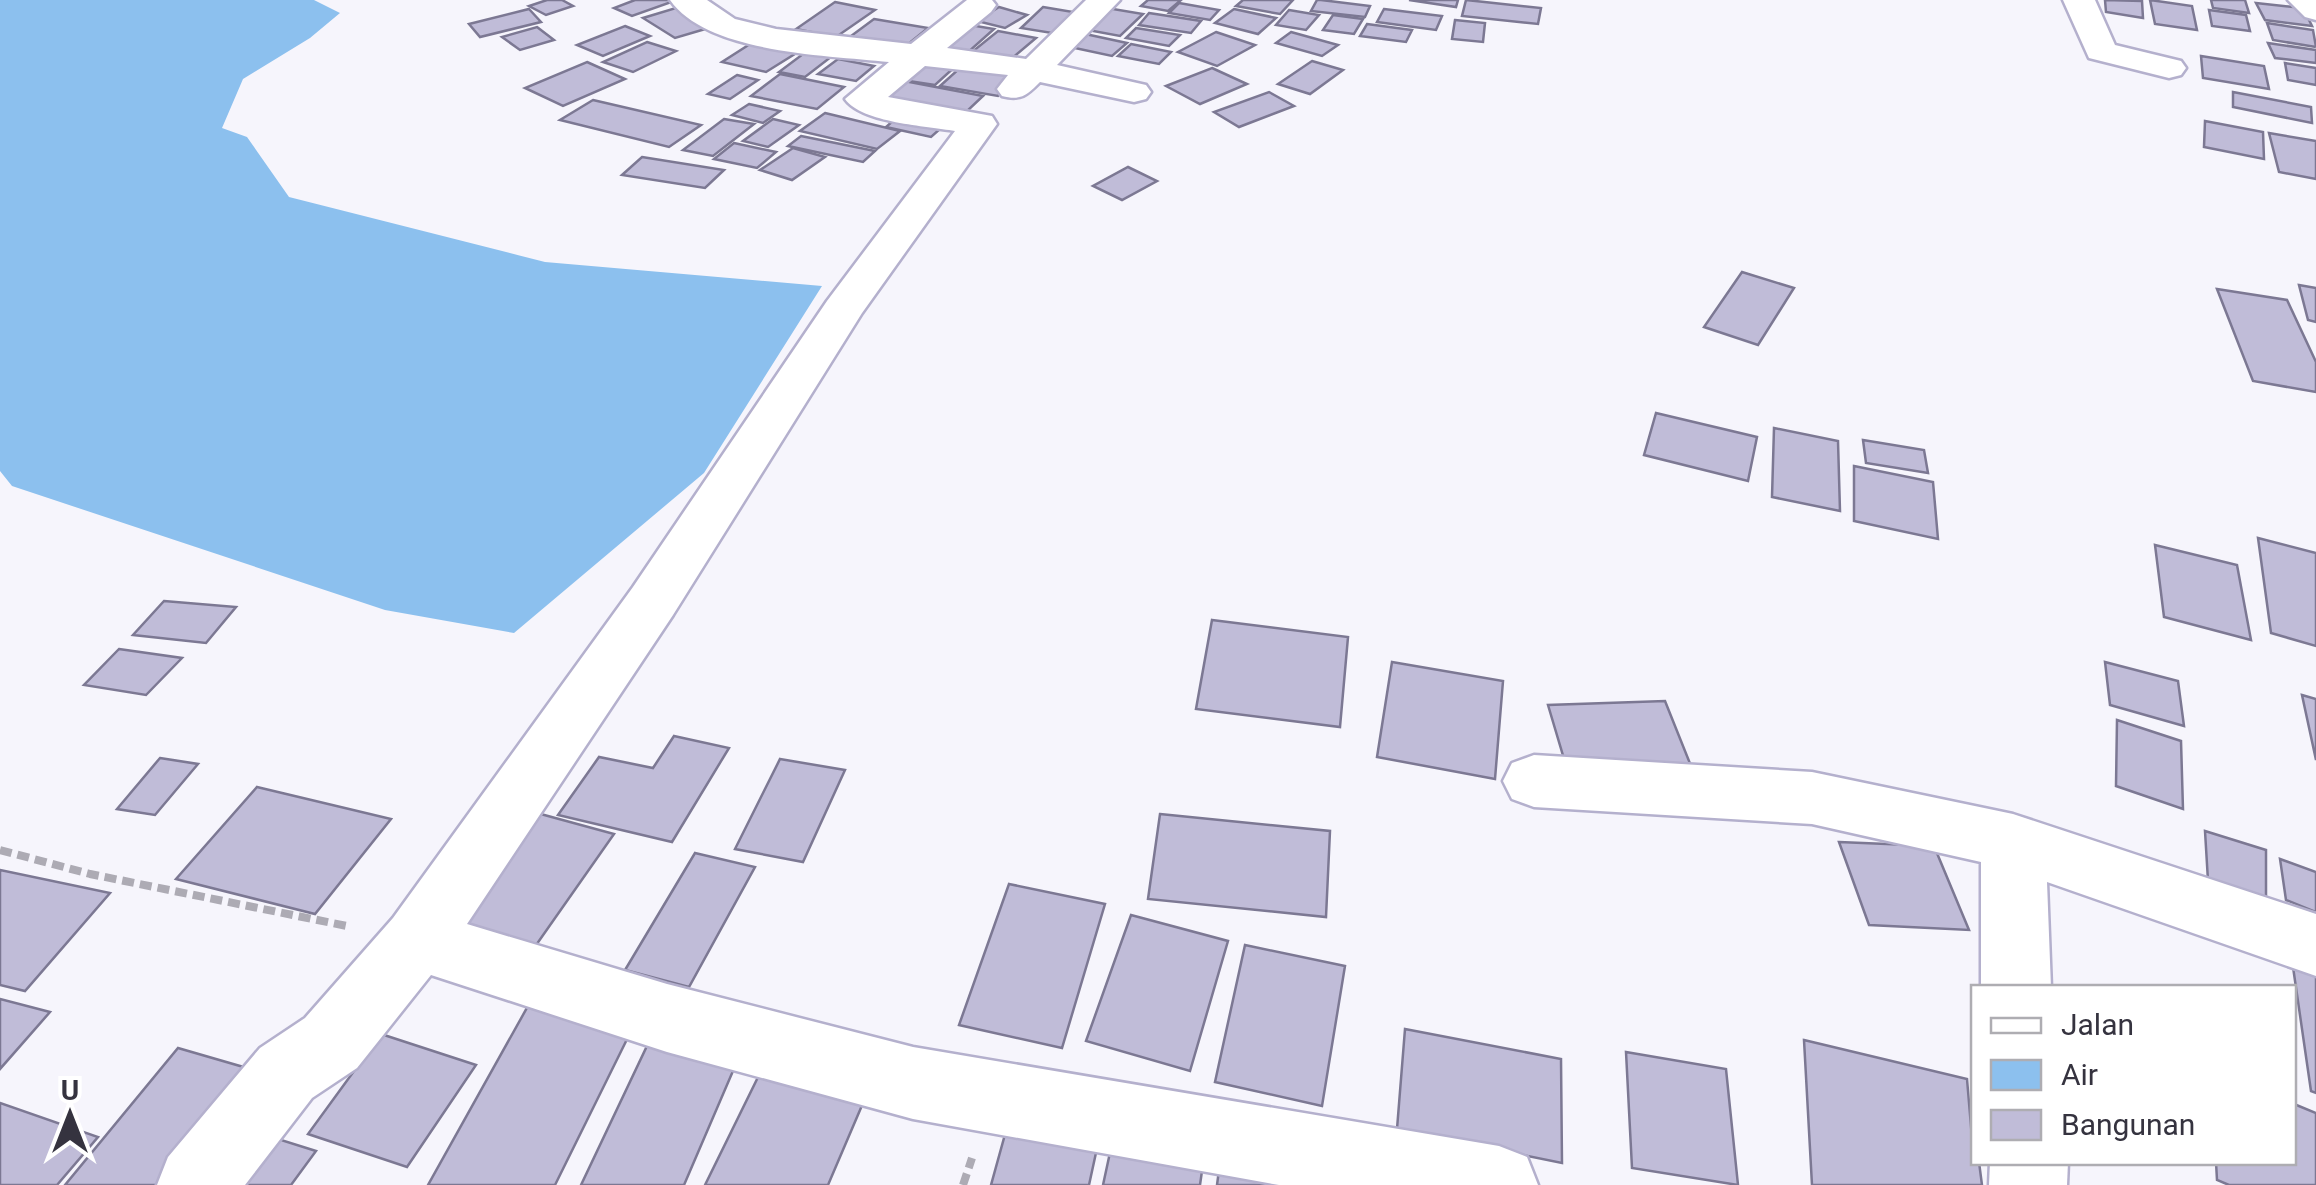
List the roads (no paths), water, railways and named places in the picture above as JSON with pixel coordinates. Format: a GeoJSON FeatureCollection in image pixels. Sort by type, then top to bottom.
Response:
{"type":"FeatureCollection","features":[{"type":"Feature","properties":{"kind":"street"},"geometry":{"type":"LineString","coordinates":[[686,0],[724,26],[744,31],[824,45],[1034,70],[1134,92]]}},
{"type":"Feature","properties":{"kind":"street"},"geometry":{"type":"LineString","coordinates":[[196,1185],[286,1073],[331,1043],[417,940],[652,602],[842,310],[979,124],[1104,0]]}},
{"type":"Feature","properties":{"kind":"street"},"geometry":{"type":"LineString","coordinates":[[2079,0],[2102,51],[2129,61],[2169,68]]}},
{"type":"Feature","properties":{"kind":"street"},"geometry":{"type":"LineString","coordinates":[[2304,0],[2316,10]]}},
{"type":"Feature","properties":{"kind":"street"},"geometry":{"type":"LineString","coordinates":[[979,124],[884,108],[863,99],[980,5]]}},
{"type":"Feature","properties":{"kind":"street"},"geometry":{"type":"LineString","coordinates":[[1534,781],[1812,798],[2013,842],[2316,945]]}},
{"type":"Feature","properties":{"kind":"street"},"geometry":{"type":"LineString","coordinates":[[2013,842],[2016,985]]}},
{"type":"Feature","properties":{"kind":"street"},"geometry":{"type":"LineString","coordinates":[[417,940],[667,1018],[914,1083],[1499,1185]]}},
{"type":"Feature","properties":{"kind":"water"},"geometry":{"type":"Polygon","coordinates":[[[0,0],[314,0],[340,13],[310,38],[243,79],[222,128],[247,137],[289,197],[545,262],[822,286],[704,473],[514,633],[385,610],[12,486],[0,471],[0,0]]]}}]}
